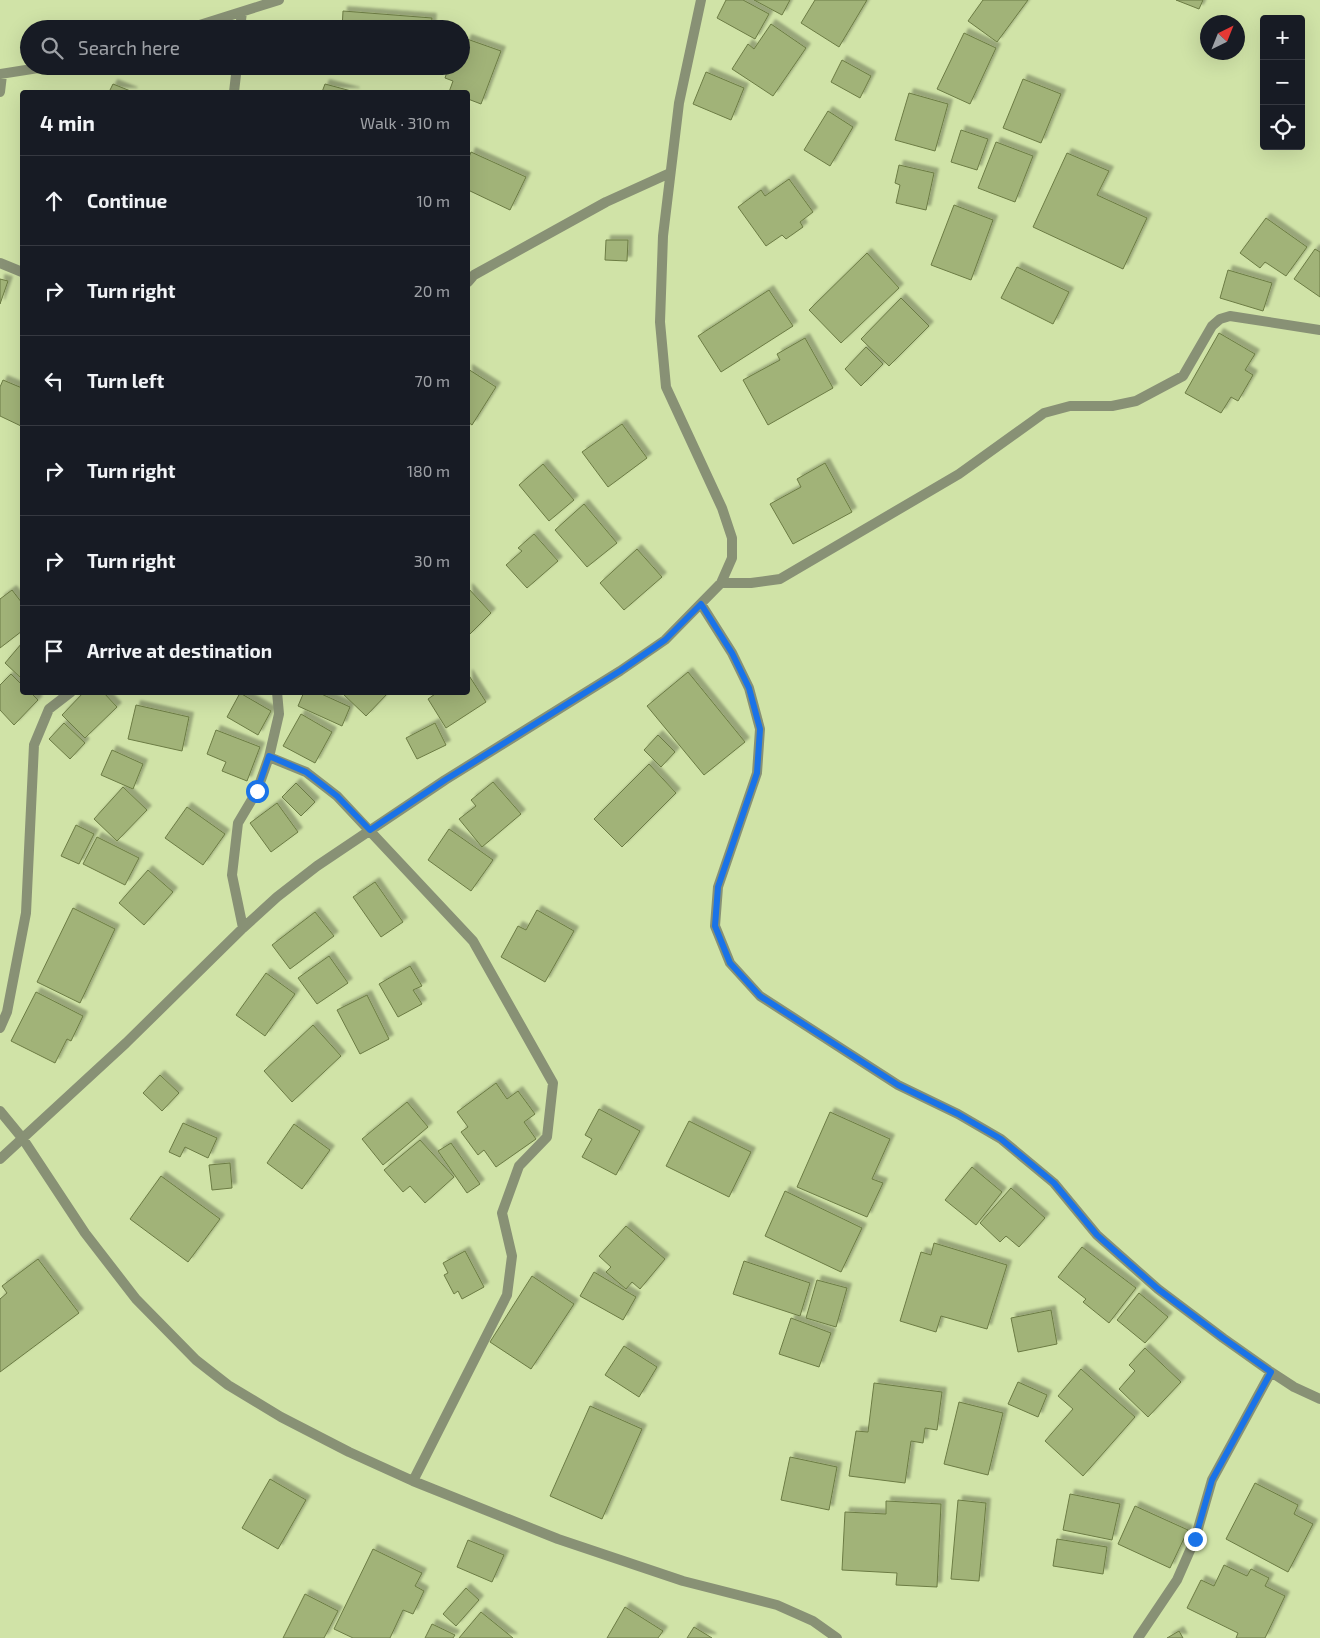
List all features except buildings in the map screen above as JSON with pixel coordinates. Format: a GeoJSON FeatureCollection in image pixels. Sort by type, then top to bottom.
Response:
{"type":"FeatureCollection","features":[{"type":"Feature","properties":{"kind":"street"},"geometry":{"type":"LineString","coordinates":[[216,20],[242,12],[261,3],[279,0]]}},
{"type":"Feature","properties":{"kind":"street"},"geometry":{"type":"LineString","coordinates":[[0,1159],[126,1043],[243,928],[277,898],[318,866],[445,780],[620,671],[665,640],[721,583],[732,558],[732,538],[722,508],[666,387],[660,322],[663,236],[670,173],[679,103],[700,0]]}},
{"type":"Feature","properties":{"kind":"street"},"geometry":{"type":"LineString","coordinates":[[241,20],[242,12]]}},
{"type":"Feature","properties":{"kind":"street"},"geometry":{"type":"LineString","coordinates":[[0,92],[1,74],[20,71]]}},
{"type":"Feature","properties":{"kind":"street"},"geometry":{"type":"LineString","coordinates":[[234,90],[236,75]]}},
{"type":"Feature","properties":{"kind":"street"},"geometry":{"type":"LineString","coordinates":[[470,276],[606,202],[670,173]]}},
{"type":"Feature","properties":{"kind":"street"},"geometry":{"type":"LineString","coordinates":[[0,263],[20,271]]}},
{"type":"Feature","properties":{"kind":"street"},"geometry":{"type":"LineString","coordinates":[[721,583],[750,583],[780,579],[959,474],[1044,413],[1070,406],[1112,406],[1136,401],[1183,376],[1212,326],[1220,319],[1230,316],[1320,330]]}},
{"type":"Feature","properties":{"kind":"street"},"geometry":{"type":"LineString","coordinates":[[701,604],[741,670],[749,688],[760,729],[757,773],[718,887],[715,926],[730,963],[760,996],[898,1085],[958,1114],[1001,1139],[1054,1183],[1097,1235],[1158,1289],[1271,1372],[1320,1399]]}},
{"type":"Feature","properties":{"kind":"street"},"geometry":{"type":"LineString","coordinates":[[0,1028],[7,1012],[26,912],[34,745],[49,709],[67,695]]}},
{"type":"Feature","properties":{"kind":"street"},"geometry":{"type":"LineString","coordinates":[[243,928],[232,875],[238,823],[257,791],[269,756],[279,714],[277,695]]}},
{"type":"Feature","properties":{"kind":"street"},"geometry":{"type":"LineString","coordinates":[[269,756],[306,772],[337,796],[474,941],[553,1083],[547,1137],[519,1166],[502,1213],[512,1256],[507,1295],[413,1481]]}},
{"type":"Feature","properties":{"kind":"street"},"geometry":{"type":"LineString","coordinates":[[0,1111],[23,1139],[85,1233],[136,1299],[196,1360],[228,1385],[281,1417],[349,1452],[413,1481],[558,1540],[683,1581],[777,1606],[813,1621],[837,1638]]}},
{"type":"Feature","properties":{"kind":"street"},"geometry":{"type":"LineString","coordinates":[[1138,1638],[1177,1580],[1195,1539],[1212,1480],[1271,1372]]}},
{"type":"Feature","properties":{"kind":"route"},"geometry":{"type":"LineString","coordinates":[[257,791],[269,756],[306,772],[337,796],[370,830],[445,780],[620,671],[665,640],[701,604],[732,653],[749,688],[760,729],[757,773],[718,887],[715,926],[730,963],[760,996],[898,1085],[958,1114],[1001,1139],[1054,1183],[1097,1235],[1158,1289],[1271,1372],[1212,1480],[1195,1539]]}}]}
